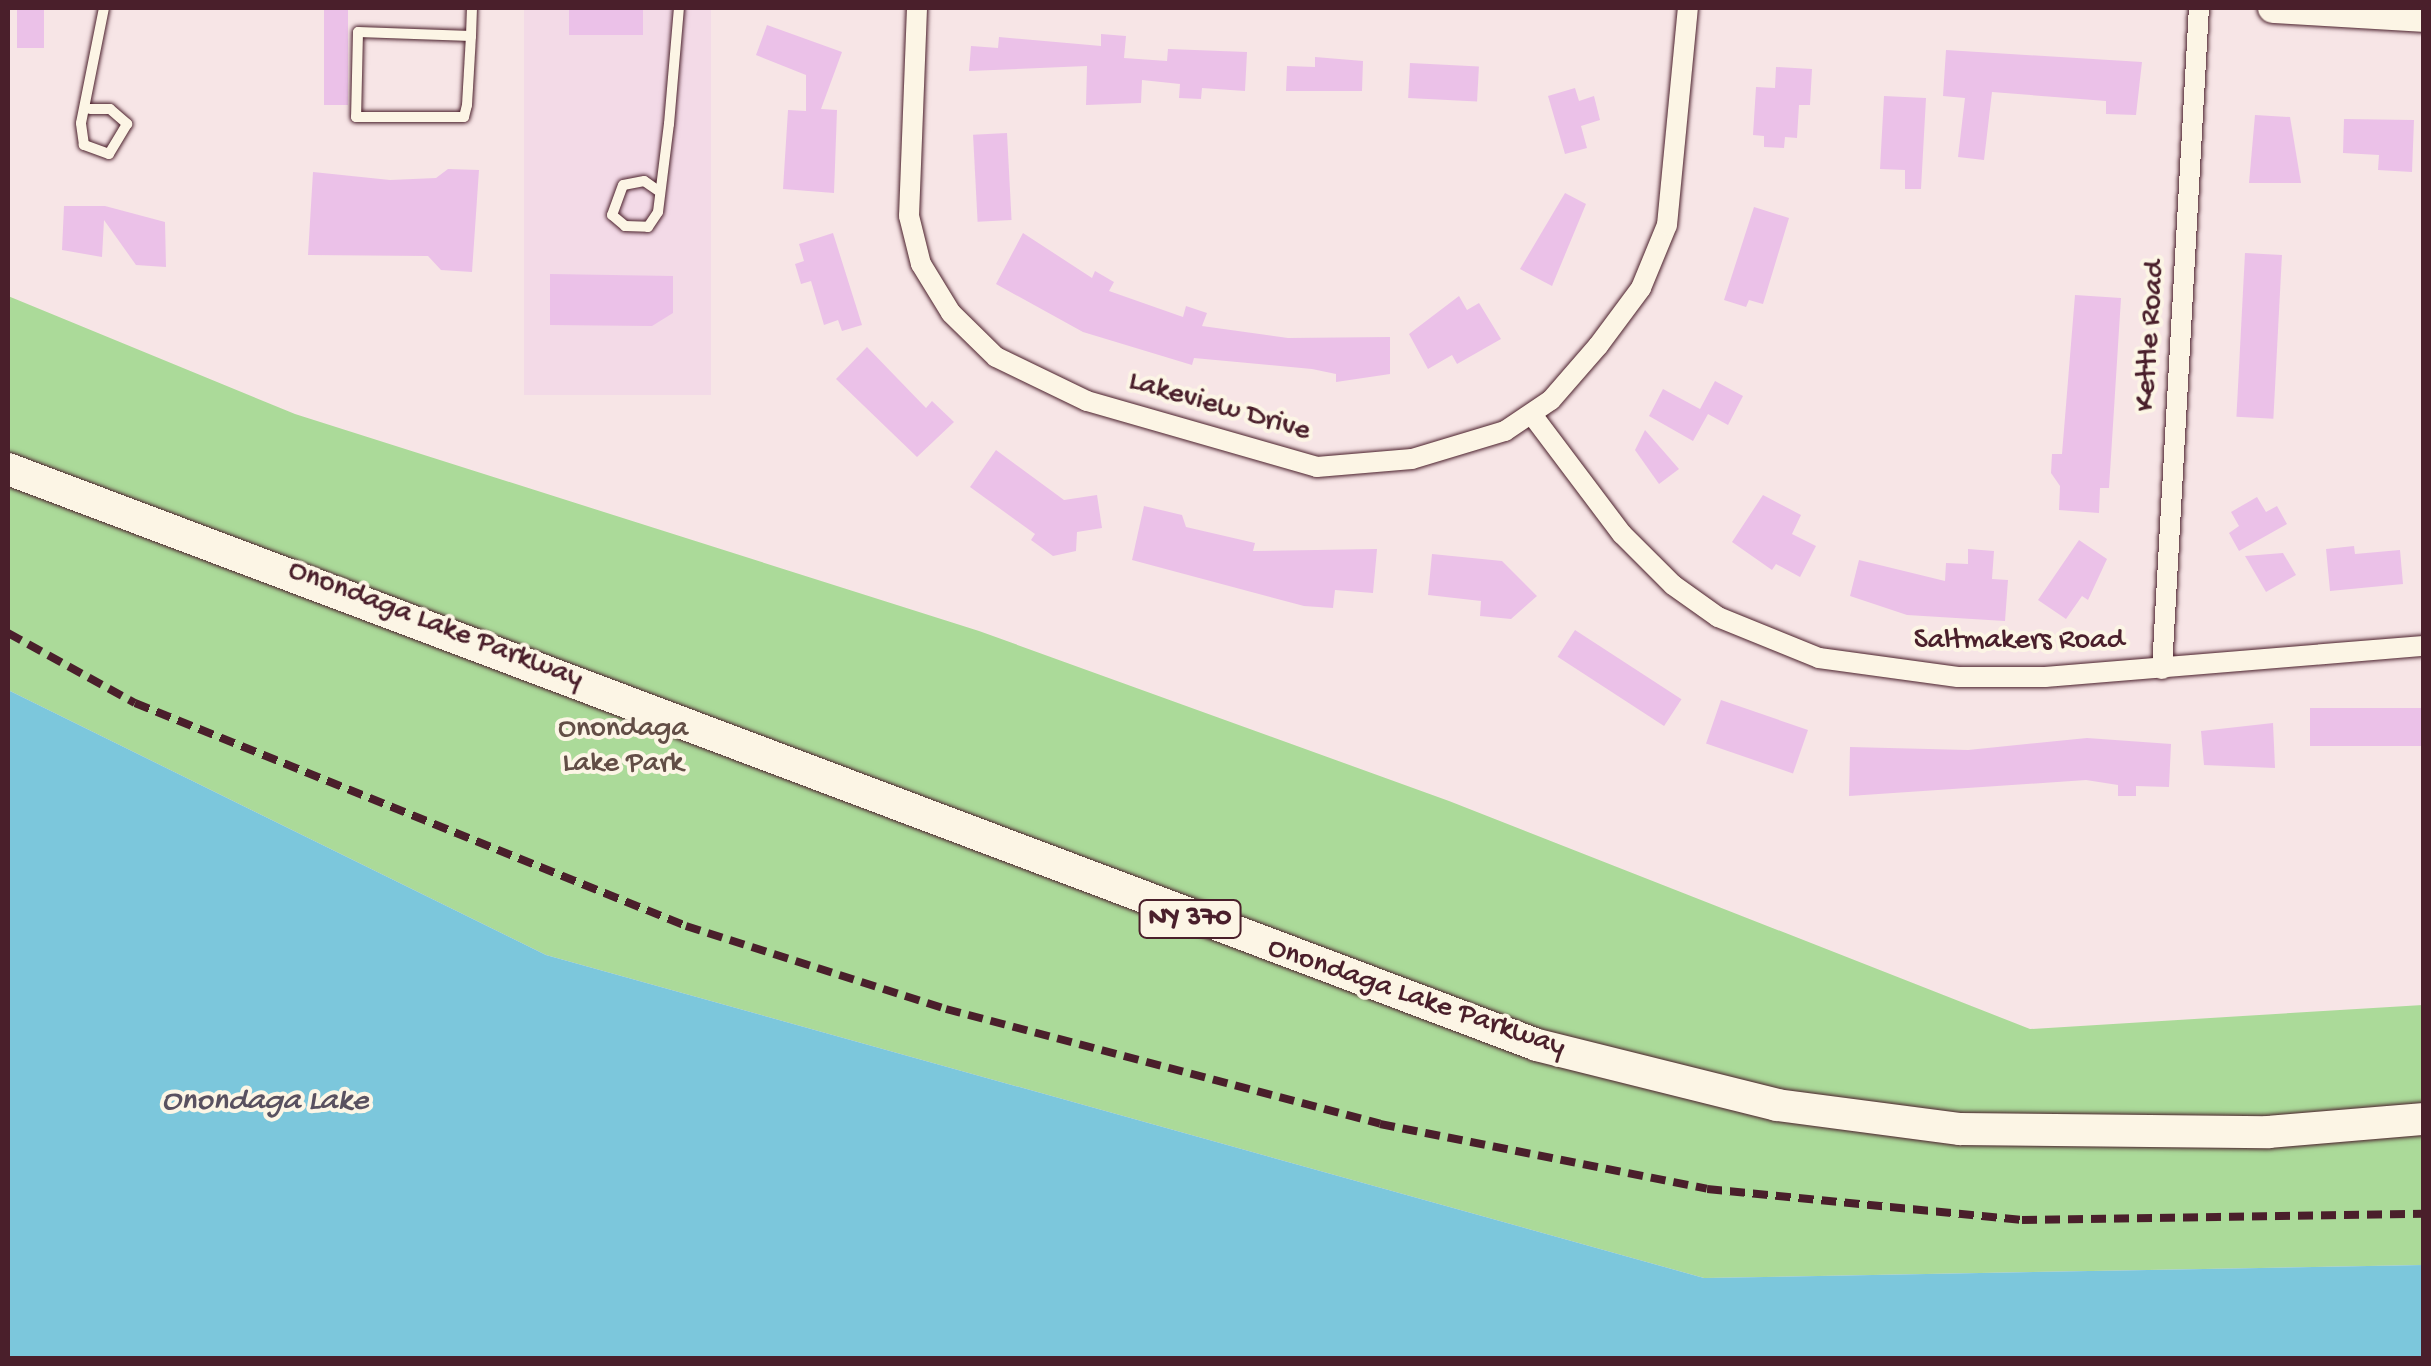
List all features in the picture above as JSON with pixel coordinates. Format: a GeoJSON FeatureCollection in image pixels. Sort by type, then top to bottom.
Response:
{"type":"FeatureCollection","features":[{"type":"Feature","properties":{"kind":"main road"},"geometry":{"type":"LineString","coordinates":[[2273,8],[2424,17]]}},
{"type":"Feature","properties":{"kind":"main road","name":"Onondaga Lake Parkway"},"geometry":{"type":"LineString","coordinates":[[8,469],[1537,1045],[1777,1105],[1960,1129],[2268,1132],[2424,1119]]}},
{"type":"Feature","properties":{"kind":"street","name":"Lakeview Drive"},"geometry":{"type":"LineString","coordinates":[[916,8],[909,216],[922,264],[951,313],[996,356],[1086,401],[1317,467],[1412,459],[1534,416]]}},
{"type":"Feature","properties":{"kind":"street"},"geometry":{"type":"LineString","coordinates":[[1534,416],[1642,288],[1667,225],[1688,8]]}},
{"type":"Feature","properties":{"kind":"street","name":"Kettle Road"},"geometry":{"type":"LineString","coordinates":[[2162,669],[2199,8]]}},
{"type":"Feature","properties":{"kind":"street","name":"Saltmakers Road"},"geometry":{"type":"LineString","coordinates":[[1534,416],[1622,534],[1673,585],[1775,643],[1879,670],[1958,678],[2162,669],[2424,646]]}},
{"type":"Feature","properties":{"kind":"lane"},"geometry":{"type":"LineString","coordinates":[[90,109],[110,109],[127,124],[109,154],[84,145],[81,122],[90,109],[104,8]]}},
{"type":"Feature","properties":{"kind":"lane"},"geometry":{"type":"LineString","coordinates":[[470,36],[358,32],[356,116],[454,123],[464,117],[470,36],[472,8]]}},
{"type":"Feature","properties":{"kind":"lane"},"geometry":{"type":"LineString","coordinates":[[660,192],[644,181],[622,185],[612,215],[626,226],[648,226],[660,192],[679,8]]}},
{"type":"Feature","properties":{"kind":"shaded area"},"geometry":{"type":"Polygon","coordinates":[[[524,8],[711,8],[711,395],[524,395],[524,8]]]}},
{"type":"Feature","properties":{"kind":"green space","name":"Onondaga Lake Park"},"geometry":{"type":"Polygon","coordinates":[[[8,296],[295,414],[979,631],[1449,801],[2030,1029],[2423,1005],[2423,1265],[1704,1278],[546,955],[8,690],[8,296]]]}},
{"type":"Feature","properties":{"kind":"water","name":"Onondaga Lake"},"geometry":{"type":"Polygon","coordinates":[[[8,690],[546,955],[1704,1278],[2423,1265],[2423,1358],[8,1358],[8,690]]]}},
{"type":"Feature","properties":{"kind":"building"},"geometry":{"type":"Polygon","coordinates":[[[17,8],[44,8],[44,48],[17,48],[17,8]]]}},
{"type":"Feature","properties":{"kind":"building"},"geometry":{"type":"Polygon","coordinates":[[[324,8],[348,8],[348,105],[324,105],[324,8]]]}},
{"type":"Feature","properties":{"kind":"building"},"geometry":{"type":"Polygon","coordinates":[[[569,8],[643,8],[643,35],[569,35],[569,8]]]}},
{"type":"Feature","properties":{"kind":"building"},"geometry":{"type":"Polygon","coordinates":[[[767,25],[842,52],[821,109],[837,110],[834,193],[783,189],[788,110],[806,111],[806,75],[756,55],[767,25]]]}},
{"type":"Feature","properties":{"kind":"building"},"geometry":{"type":"Polygon","coordinates":[[[1101,34],[1126,36],[1124,58],[1167,61],[1168,49],[1247,52],[1245,91],[1202,88],[1201,99],[1179,98],[1180,84],[1142,80],[1141,103],[1086,105],[1087,66],[969,71],[971,46],[998,48],[999,37],[1101,46],[1101,34]]]}},
{"type":"Feature","properties":{"kind":"building"},"geometry":{"type":"Polygon","coordinates":[[[1946,50],[2142,62],[2136,115],[2106,114],[2106,101],[1992,92],[1984,160],[1958,157],[1965,98],[1943,96],[1946,50]]]}},
{"type":"Feature","properties":{"kind":"building"},"geometry":{"type":"Polygon","coordinates":[[[1315,57],[1363,61],[1362,91],[1286,91],[1287,66],[1315,67],[1315,57]]]}},
{"type":"Feature","properties":{"kind":"building"},"geometry":{"type":"Polygon","coordinates":[[[1410,63],[1479,67],[1477,102],[1408,98],[1410,63]]]}},
{"type":"Feature","properties":{"kind":"building"},"geometry":{"type":"Polygon","coordinates":[[[1776,67],[1812,69],[1810,105],[1799,105],[1797,138],[1785,137],[1784,148],[1764,147],[1764,136],[1753,135],[1756,87],[1775,88],[1776,67]]]}},
{"type":"Feature","properties":{"kind":"building"},"geometry":{"type":"Polygon","coordinates":[[[1575,88],[1579,101],[1594,96],[1600,120],[1581,126],[1587,148],[1565,154],[1548,96],[1575,88]]]}},
{"type":"Feature","properties":{"kind":"building"},"geometry":{"type":"Polygon","coordinates":[[[1884,96],[1926,98],[1921,189],[1905,189],[1905,170],[1880,169],[1884,96]]]}},
{"type":"Feature","properties":{"kind":"building"},"geometry":{"type":"Polygon","coordinates":[[[2255,115],[2290,117],[2301,183],[2249,183],[2255,115]]]}},
{"type":"Feature","properties":{"kind":"building"},"geometry":{"type":"Polygon","coordinates":[[[2344,119],[2414,120],[2412,172],[2378,170],[2379,155],[2343,153],[2344,119]]]}},
{"type":"Feature","properties":{"kind":"building"},"geometry":{"type":"Polygon","coordinates":[[[1007,133],[1012,220],[978,222],[973,135],[1007,133]]]}},
{"type":"Feature","properties":{"kind":"building"},"geometry":{"type":"Polygon","coordinates":[[[448,169],[479,170],[472,272],[441,270],[428,256],[308,255],[313,172],[390,180],[436,178],[448,169]]]}},
{"type":"Feature","properties":{"kind":"building"},"geometry":{"type":"Polygon","coordinates":[[[1565,193],[1586,204],[1552,286],[1520,269],[1565,193]]]}},
{"type":"Feature","properties":{"kind":"building"},"geometry":{"type":"Polygon","coordinates":[[[64,206],[105,206],[165,222],[166,267],[136,265],[104,220],[102,257],[62,250],[64,206]]]}},
{"type":"Feature","properties":{"kind":"building"},"geometry":{"type":"Polygon","coordinates":[[[1754,207],[1789,218],[1763,304],[1749,300],[1746,307],[1724,300],[1754,207]]]}},
{"type":"Feature","properties":{"kind":"building"},"geometry":{"type":"Polygon","coordinates":[[[833,233],[862,325],[842,331],[838,320],[824,325],[811,281],[801,284],[795,264],[804,261],[799,244],[833,233]]]}},
{"type":"Feature","properties":{"kind":"building"},"geometry":{"type":"Polygon","coordinates":[[[1023,233],[1092,278],[1095,271],[1114,282],[1109,291],[1183,317],[1186,306],[1207,313],[1202,326],[1288,338],[1390,337],[1390,374],[1336,382],[1336,374],[1312,369],[1194,358],[1192,365],[1083,332],[996,284],[1023,233]]]}},
{"type":"Feature","properties":{"kind":"building"},"geometry":{"type":"Polygon","coordinates":[[[2245,253],[2282,255],[2273,419],[2236,417],[2245,253]]]}},
{"type":"Feature","properties":{"kind":"building"},"geometry":{"type":"Polygon","coordinates":[[[550,274],[673,276],[673,313],[652,326],[550,325],[550,274]]]}},
{"type":"Feature","properties":{"kind":"building"},"geometry":{"type":"Polygon","coordinates":[[[2075,295],[2121,298],[2109,488],[2100,488],[2099,513],[2059,510],[2060,486],[2051,473],[2052,454],[2062,454],[2075,295]]]}},
{"type":"Feature","properties":{"kind":"building"},"geometry":{"type":"Polygon","coordinates":[[[1459,296],[1467,310],[1479,303],[1501,339],[1457,364],[1452,355],[1428,369],[1409,334],[1459,296]]]}},
{"type":"Feature","properties":{"kind":"building"},"geometry":{"type":"Polygon","coordinates":[[[867,347],[926,408],[932,401],[954,422],[917,457],[836,379],[867,347]]]}},
{"type":"Feature","properties":{"kind":"building"},"geometry":{"type":"Polygon","coordinates":[[[1715,381],[1743,396],[1728,425],[1708,414],[1693,441],[1649,416],[1663,389],[1700,409],[1715,381]]]}},
{"type":"Feature","properties":{"kind":"building"},"geometry":{"type":"Polygon","coordinates":[[[1645,430],[1679,469],[1659,484],[1635,450],[1645,430]]]}},
{"type":"Feature","properties":{"kind":"building"},"geometry":{"type":"Polygon","coordinates":[[[996,450],[1064,500],[1097,495],[1102,528],[1077,532],[1076,551],[1053,556],[1031,540],[1035,534],[970,487],[996,450]]]}},
{"type":"Feature","properties":{"kind":"building"},"geometry":{"type":"Polygon","coordinates":[[[1763,495],[1801,515],[1792,534],[1816,546],[1800,577],[1776,564],[1772,570],[1732,542],[1763,495]]]}},
{"type":"Feature","properties":{"kind":"building"},"geometry":{"type":"Polygon","coordinates":[[[2257,497],[2266,512],[2277,506],[2287,524],[2239,551],[2229,533],[2239,526],[2231,512],[2257,497]]]}},
{"type":"Feature","properties":{"kind":"building"},"geometry":{"type":"Polygon","coordinates":[[[1144,506],[1182,515],[1186,527],[1255,543],[1253,551],[1377,549],[1373,593],[1335,590],[1333,608],[1304,606],[1132,560],[1144,506]]]}},
{"type":"Feature","properties":{"kind":"building"},"geometry":{"type":"Polygon","coordinates":[[[2079,540],[2107,559],[2088,600],[2082,596],[2066,619],[2038,600],[2079,540]]]}},
{"type":"Feature","properties":{"kind":"building"},"geometry":{"type":"Polygon","coordinates":[[[2354,546],[2355,554],[2400,550],[2403,584],[2330,591],[2326,549],[2354,546]]]}},
{"type":"Feature","properties":{"kind":"building"},"geometry":{"type":"Polygon","coordinates":[[[1968,549],[1994,551],[1992,579],[2008,580],[2005,621],[1907,615],[1850,596],[1859,560],[1945,581],[1946,563],[1968,564],[1968,549]]]}},
{"type":"Feature","properties":{"kind":"building"},"geometry":{"type":"Polygon","coordinates":[[[2283,553],[2296,575],[2266,592],[2245,556],[2283,553]]]}},
{"type":"Feature","properties":{"kind":"building"},"geometry":{"type":"Polygon","coordinates":[[[1432,554],[1502,561],[1537,596],[1511,619],[1480,616],[1481,601],[1428,595],[1432,554]]]}},
{"type":"Feature","properties":{"kind":"building"},"geometry":{"type":"Polygon","coordinates":[[[1575,630],[1682,699],[1664,726],[1558,657],[1575,630]]]}},
{"type":"Feature","properties":{"kind":"building"},"geometry":{"type":"Polygon","coordinates":[[[1721,700],[1808,730],[1793,773],[1706,743],[1721,700]]]}},
{"type":"Feature","properties":{"kind":"building"},"geometry":{"type":"Polygon","coordinates":[[[2310,708],[2424,708],[2424,746],[2310,746],[2310,708]]]}},
{"type":"Feature","properties":{"kind":"building"},"geometry":{"type":"Polygon","coordinates":[[[2273,723],[2275,768],[2204,765],[2201,731],[2273,723]]]}},
{"type":"Feature","properties":{"kind":"building"},"geometry":{"type":"Polygon","coordinates":[[[2087,738],[2171,744],[2169,787],[2136,786],[2136,796],[2118,796],[2118,785],[2086,780],[1849,796],[1850,747],[1968,750],[2087,738]]]}},
{"type":"Feature","properties":{"kind":"railway"},"geometry":{"type":"LineString","coordinates":[[8,633],[135,703],[686,926],[946,1009],[1380,1124],[1707,1189],[2022,1220],[2424,1214]]}}]}
